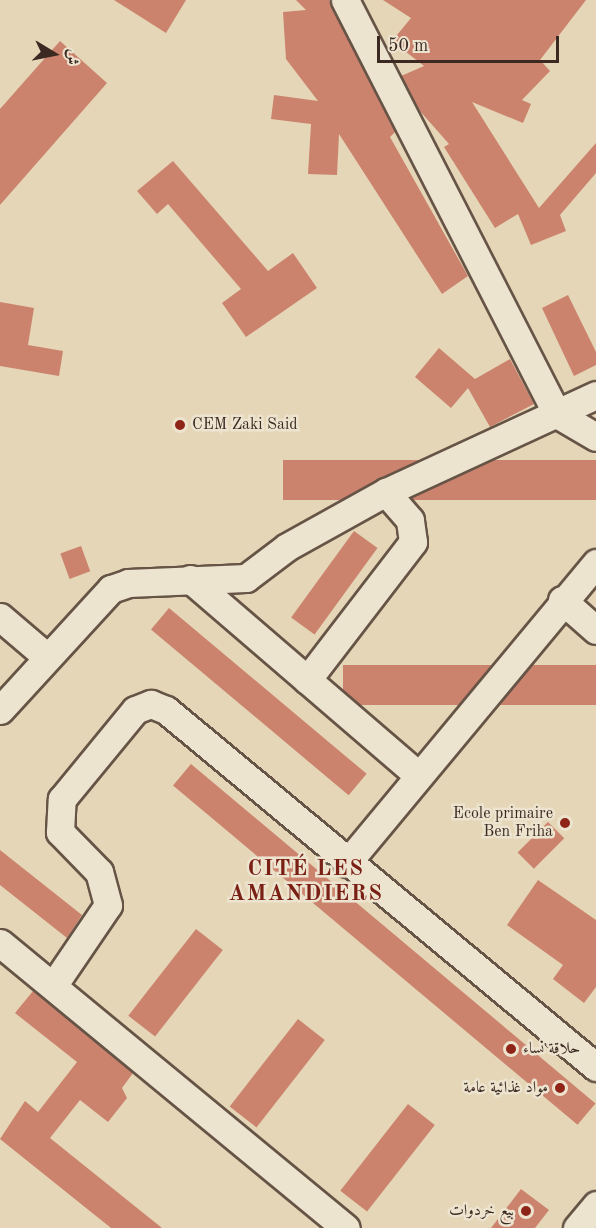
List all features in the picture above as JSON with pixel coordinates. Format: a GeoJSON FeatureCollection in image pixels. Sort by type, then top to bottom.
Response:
{"type":"FeatureCollection","features":[{"type":"Feature","properties":{"kind":"street"},"geometry":{"type":"LineString","coordinates":[[345,0],[557,414],[596,436]]}},
{"type":"Feature","properties":{"kind":"street"},"geometry":{"type":"LineString","coordinates":[[0,710],[111,590],[128,583],[246,578],[287,547],[386,492],[596,395]]}},
{"type":"Feature","properties":{"kind":"street"},"geometry":{"type":"LineString","coordinates":[[307,680],[413,542],[410,520],[386,492]]}},
{"type":"Feature","properties":{"kind":"street"},"geometry":{"type":"LineString","coordinates":[[346,863],[562,600],[596,563]]}},
{"type":"Feature","properties":{"kind":"street"},"geometry":{"type":"LineString","coordinates":[[190,579],[418,775]]}},
{"type":"Feature","properties":{"kind":"street"},"geometry":{"type":"LineString","coordinates":[[562,600],[596,630]]}},
{"type":"Feature","properties":{"kind":"street"},"geometry":{"type":"LineString","coordinates":[[0,617],[47,657]]}},
{"type":"Feature","properties":{"kind":"street"},"geometry":{"type":"LineString","coordinates":[[55,983],[108,905],[99,872],[65,842],[58,810],[143,706],[166,710],[346,863],[596,1067]]}},
{"type":"Feature","properties":{"kind":"street"},"geometry":{"type":"LineString","coordinates":[[0,943],[55,983],[346,1228]]}},
{"type":"Feature","properties":{"kind":"street"},"geometry":{"type":"LineString","coordinates":[[577,1228],[596,1205]]}},
{"type":"Feature","properties":{"kind":"building"},"geometry":{"type":"Polygon","coordinates":[[[114,0],[186,0],[166,33],[114,0]]]}},
{"type":"Feature","properties":{"kind":"building"},"geometry":{"type":"Polygon","coordinates":[[[296,0],[329,0],[395,132],[390,137],[468,276],[442,294],[339,134],[337,175],[308,174],[311,124],[271,119],[274,95],[318,101],[286,59],[283,12],[306,10],[296,0]]]}},
{"type":"Feature","properties":{"kind":"building"},"geometry":{"type":"Polygon","coordinates":[[[383,0],[586,0],[540,60],[550,71],[522,100],[531,104],[523,123],[472,102],[539,208],[596,143],[596,173],[560,215],[566,231],[531,245],[518,214],[495,228],[444,147],[449,144],[419,110],[401,76],[424,66],[392,41],[411,18],[383,0]]]}},
{"type":"Feature","properties":{"kind":"building"},"geometry":{"type":"Polygon","coordinates":[[[60,41],[107,83],[0,205],[0,109],[60,41]]]}},
{"type":"Feature","properties":{"kind":"building"},"geometry":{"type":"Polygon","coordinates":[[[173,161],[268,271],[293,253],[317,288],[246,337],[222,303],[241,289],[168,204],[157,214],[137,191],[173,161]]]}},
{"type":"Feature","properties":{"kind":"building"},"geometry":{"type":"Polygon","coordinates":[[[568,295],[596,352],[596,365],[574,376],[542,308],[568,295]]]}},
{"type":"Feature","properties":{"kind":"building"},"geometry":{"type":"Polygon","coordinates":[[[0,302],[34,308],[28,345],[63,351],[59,376],[0,366],[0,302]]]}},
{"type":"Feature","properties":{"kind":"building"},"geometry":{"type":"Polygon","coordinates":[[[439,348],[475,379],[510,359],[534,404],[490,427],[468,388],[451,408],[415,377],[439,348]]]}},
{"type":"Feature","properties":{"kind":"building"},"geometry":{"type":"Polygon","coordinates":[[[283,460],[596,460],[596,500],[283,500],[283,460]]]}},
{"type":"Feature","properties":{"kind":"building"},"geometry":{"type":"Polygon","coordinates":[[[354,531],[377,548],[315,635],[291,618],[354,531]]]}},
{"type":"Feature","properties":{"kind":"building"},"geometry":{"type":"Polygon","coordinates":[[[81,546],[90,571],[70,579],[60,554],[81,546]]]}},
{"type":"Feature","properties":{"kind":"building"},"geometry":{"type":"Polygon","coordinates":[[[169,608],[367,774],[349,795],[151,629],[169,608]]]}},
{"type":"Feature","properties":{"kind":"building"},"geometry":{"type":"Polygon","coordinates":[[[343,665],[596,665],[596,705],[343,705],[343,665]]]}},
{"type":"Feature","properties":{"kind":"building"},"geometry":{"type":"Polygon","coordinates":[[[191,764],[595,1103],[577,1125],[173,785],[191,764]]]}},
{"type":"Feature","properties":{"kind":"building"},"geometry":{"type":"Polygon","coordinates":[[[548,822],[564,838],[534,869],[518,852],[548,822]]]}},
{"type":"Feature","properties":{"kind":"building"},"geometry":{"type":"Polygon","coordinates":[[[0,850],[82,915],[67,938],[0,885],[0,850]]]}},
{"type":"Feature","properties":{"kind":"building"},"geometry":{"type":"Polygon","coordinates":[[[538,880],[596,920],[596,987],[584,1003],[553,979],[563,965],[507,925],[538,880]]]}},
{"type":"Feature","properties":{"kind":"building"},"geometry":{"type":"Polygon","coordinates":[[[196,929],[223,950],[155,1037],[128,1016],[196,929]]]}},
{"type":"Feature","properties":{"kind":"building"},"geometry":{"type":"Polygon","coordinates":[[[33,991],[133,1073],[122,1088],[127,1098],[108,1122],[80,1100],[50,1138],[162,1228],[111,1228],[0,1139],[25,1101],[38,1112],[77,1062],[15,1013],[33,991]]]}},
{"type":"Feature","properties":{"kind":"building"},"geometry":{"type":"Polygon","coordinates":[[[298,1019],[325,1040],[256,1127],[230,1106],[298,1019]]]}},
{"type":"Feature","properties":{"kind":"building"},"geometry":{"type":"Polygon","coordinates":[[[408,1104],[435,1125],[367,1212],[340,1191],[408,1104]]]}},
{"type":"Feature","properties":{"kind":"building"},"geometry":{"type":"Polygon","coordinates":[[[521,1189],[549,1210],[535,1228],[491,1228],[521,1189]]]}},
{"type":"Feature","properties":{"kind":"place","name":"CEM Zaki Said"},"geometry":{"type":"Point","coordinates":[180,425]}},
{"type":"Feature","properties":{"kind":"place","name":"Ecole primaire Ben Friha"},"geometry":{"type":"Point","coordinates":[565,823]}},
{"type":"Feature","properties":{"kind":"place","name":"حلاقة نساء"},"geometry":{"type":"Point","coordinates":[511,1049]}},
{"type":"Feature","properties":{"kind":"place","name":"مواد غذائية عامة"},"geometry":{"type":"Point","coordinates":[560,1088]}},
{"type":"Feature","properties":{"kind":"place","name":"بيع خردوات"},"geometry":{"type":"Point","coordinates":[526,1211]}},
{"type":"Feature","properties":{"kind":"district","name":"CITÉ LES AMANDIERS"},"geometry":{"type":"Point","coordinates":[306,882]}}]}
